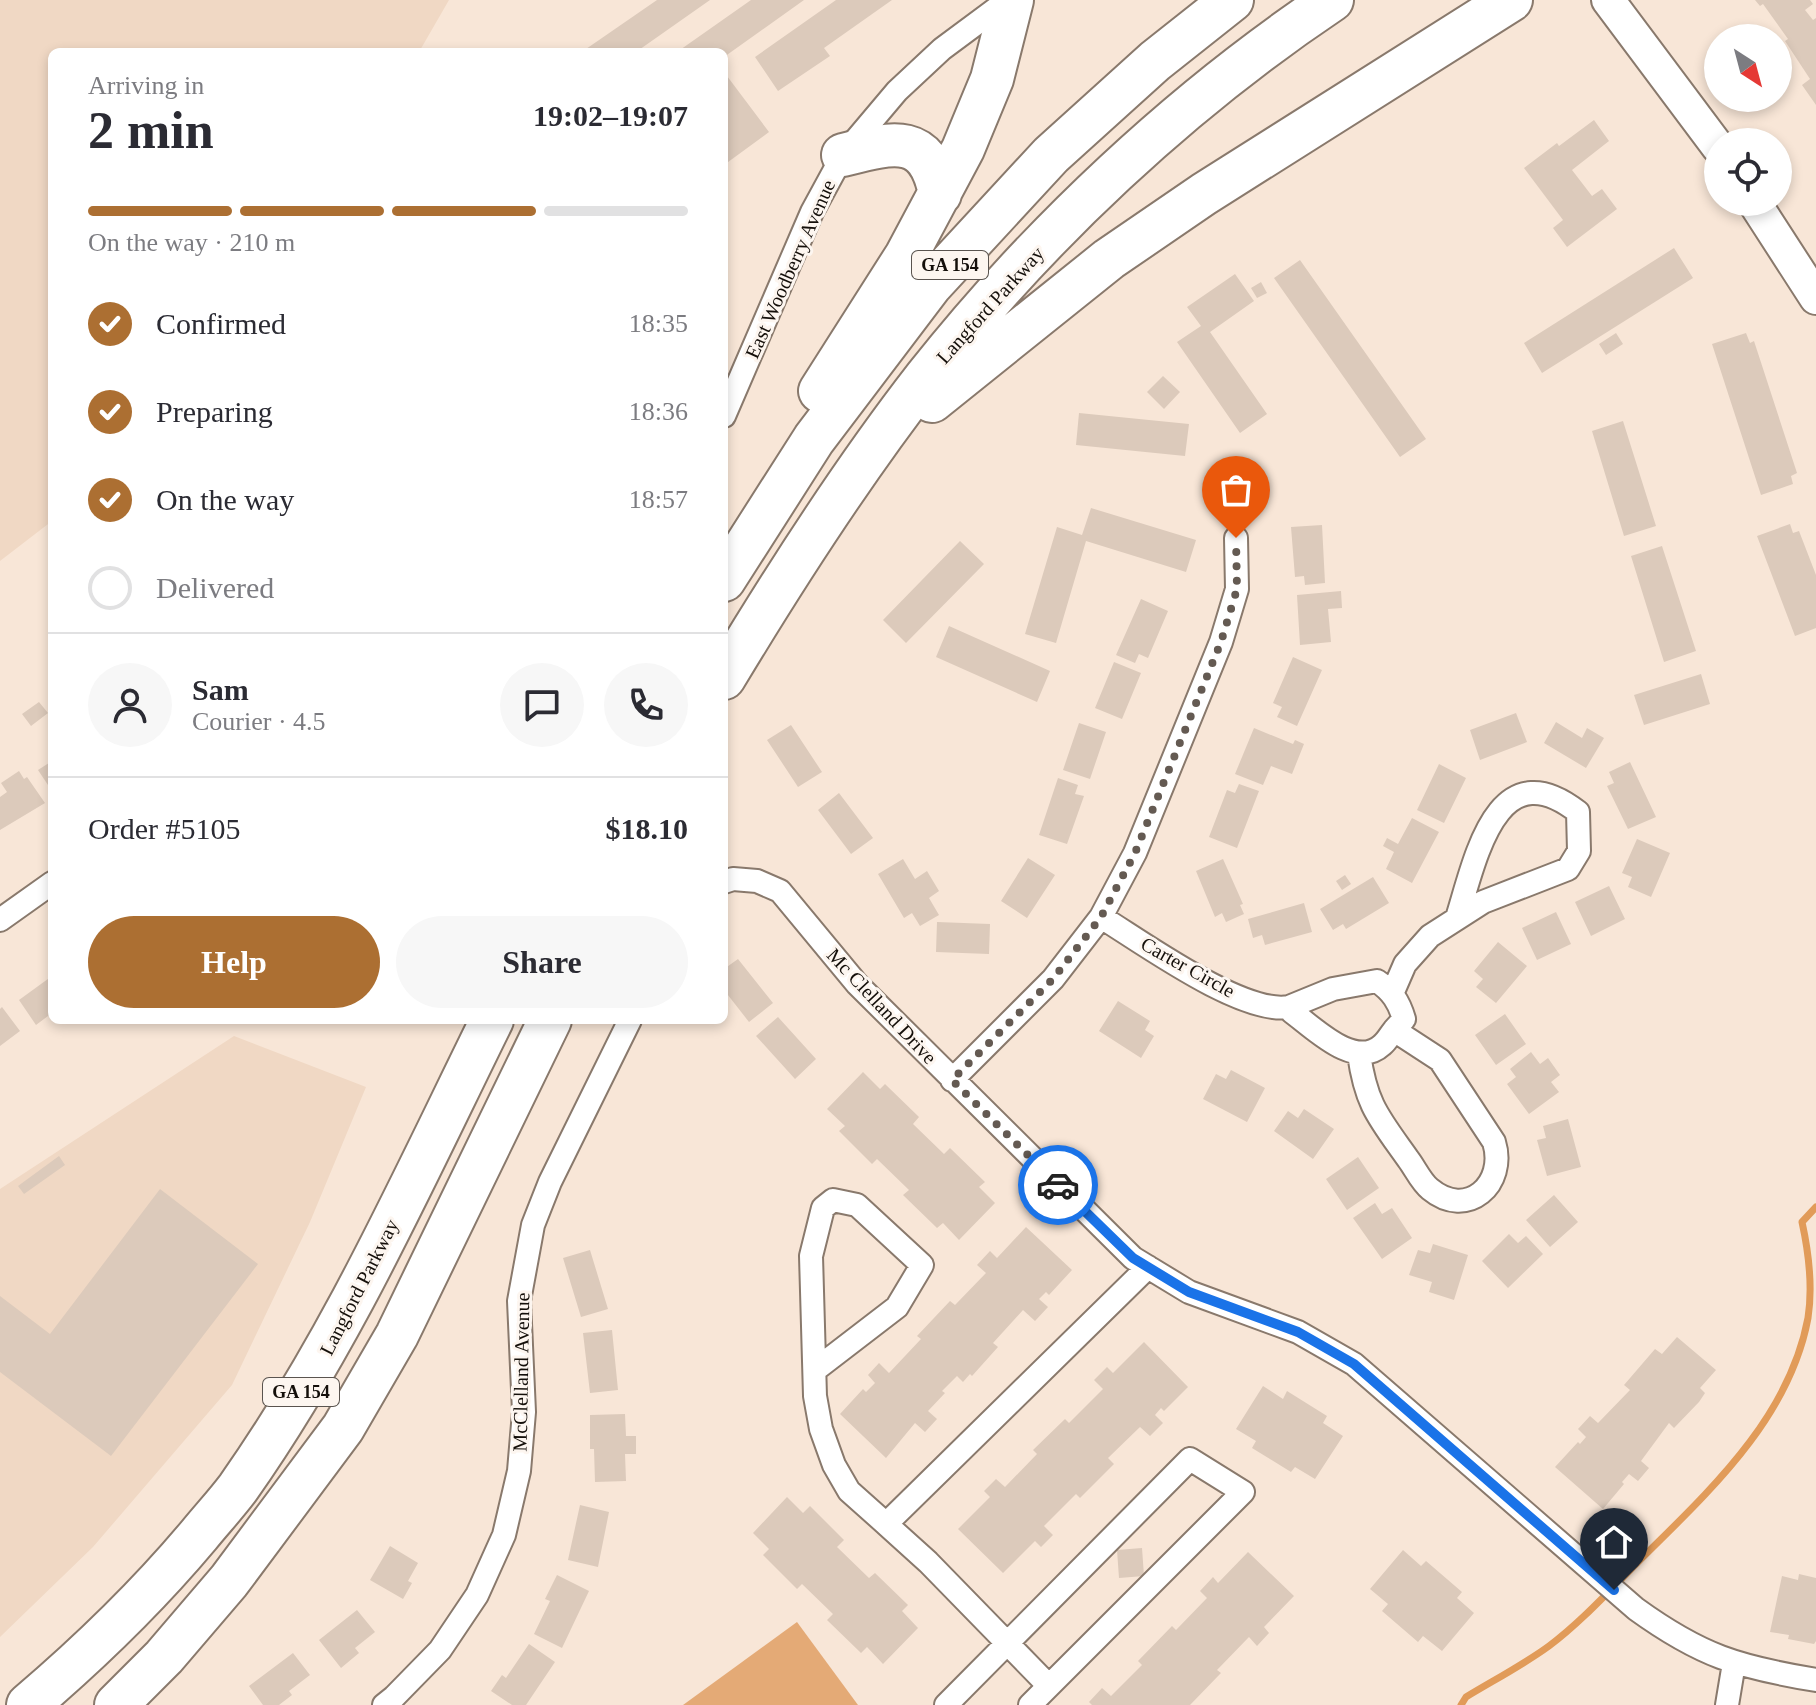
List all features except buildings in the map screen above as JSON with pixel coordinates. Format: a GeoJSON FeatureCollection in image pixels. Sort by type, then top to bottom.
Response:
{"type":"FeatureCollection","features":[{"type":"Feature","properties":{"kind":"highway"},"geometry":{"type":"LineString","coordinates":[[728,557],[767,472],[906,256],[963,149],[992,79],[1010,0]]}},
{"type":"Feature","properties":{"kind":"highway","name":"GA 154"},"geometry":{"type":"LineString","coordinates":[[728,574],[814,439],[930,286],[1051,155],[1155,61],[1232,0]]}},
{"type":"Feature","properties":{"kind":"highway","name":"Langford Parkway"},"geometry":{"type":"LineString","coordinates":[[728,671],[869,453],[927,376],[1004,286],[1136,155],[1212,88],[1332,0]]}},
{"type":"Feature","properties":{"kind":"highway"},"geometry":{"type":"LineString","coordinates":[[869,453],[1109,259],[1204,194],[1511,0]]}},
{"type":"Feature","properties":{"kind":"highway"},"geometry":{"type":"LineString","coordinates":[[843,155],[888,145],[909,145],[922,152],[932,165],[940,194]]}},
{"type":"Feature","properties":{"kind":"highway","name":"Langford Parkway"},"geometry":{"type":"LineString","coordinates":[[28,1705],[127,1614],[176,1563],[236,1491],[335,1336],[490,1024]]}},
{"type":"Feature","properties":{"kind":"highway","name":"GA 154"},"geometry":{"type":"LineString","coordinates":[[116,1705],[164,1657],[229,1581],[343,1428],[397,1335],[548,1024]]}},
{"type":"Feature","properties":{"kind":"street","name":"East Woodberry Avenue"},"geometry":{"type":"LineString","coordinates":[[728,407],[812,212],[843,155],[908,81],[942,49],[1010,0]]}},
{"type":"Feature","properties":{"kind":"street"},"geometry":{"type":"LineString","coordinates":[[1608,0],[1704,128]]}},
{"type":"Feature","properties":{"kind":"street"},"geometry":{"type":"LineString","coordinates":[[1763,216],[1816,298]]}},
{"type":"Feature","properties":{"kind":"street"},"geometry":{"type":"LineString","coordinates":[[952,1080],[1053,979],[1101,917],[1135,853],[1221,642],[1237,589],[1236,538]]}},
{"type":"Feature","properties":{"kind":"street"},"geometry":{"type":"LineString","coordinates":[[1392,994],[1405,964],[1430,936],[1483,902],[1568,869],[1579,851],[1578,812],[1559,798],[1538,792],[1509,799],[1494,815],[1472,868],[1457,918]]}},
{"type":"Feature","properties":{"kind":"street","name":"Mc Clelland Drive"},"geometry":{"type":"LineString","coordinates":[[728,881],[757,881],[780,891],[857,984],[1133,1258],[1189,1292],[1298,1332],[1354,1364],[1636,1609],[1673,1635],[1713,1656],[1755,1670],[1816,1680]]}},
{"type":"Feature","properties":{"kind":"street"},"geometry":{"type":"LineString","coordinates":[[0,920],[48,886]]}},
{"type":"Feature","properties":{"kind":"street","name":"Carter Circle"},"geometry":{"type":"LineString","coordinates":[[1101,917],[1215,987],[1252,1001],[1289,1007],[1342,1048],[1359,1054]]}},
{"type":"Feature","properties":{"kind":"street"},"geometry":{"type":"LineString","coordinates":[[1289,1007],[1333,989],[1377,981],[1392,994],[1404,1019],[1394,1030],[1381,1047],[1359,1054],[1363,1084],[1373,1111],[1430,1189],[1454,1201],[1468,1200],[1481,1194],[1498,1171],[1499,1156],[1494,1142],[1440,1060],[1394,1030]]}},
{"type":"Feature","properties":{"kind":"street","name":"McClelland Avenue"},"geometry":{"type":"LineString","coordinates":[[384,1705],[440,1650],[477,1595],[504,1535],[519,1471],[524,1412],[519,1301],[533,1225],[550,1182],[628,1024]]}},
{"type":"Feature","properties":{"kind":"street"},"geometry":{"type":"LineString","coordinates":[[815,1370],[897,1307],[922,1265],[857,1205],[833,1200],[823,1208],[811,1256],[815,1396],[821,1429],[834,1465],[849,1491],[928,1562],[1048,1685]]}},
{"type":"Feature","properties":{"kind":"street"},"geometry":{"type":"LineString","coordinates":[[886,1524],[1148,1267]]}},
{"type":"Feature","properties":{"kind":"street"},"geometry":{"type":"LineString","coordinates":[[946,1705],[1190,1459],[1243,1492],[1030,1705]]}},
{"type":"Feature","properties":{"kind":"street"},"geometry":{"type":"LineString","coordinates":[[1727,1705],[1734,1663]]}},
{"type":"Feature","properties":{"kind":"shaded area"},"geometry":{"type":"Polygon","coordinates":[[[0,0],[449,0],[421,48],[48,48],[48,524],[0,561],[0,0]]]}},
{"type":"Feature","properties":{"kind":"shaded area"},"geometry":{"type":"Polygon","coordinates":[[[234,1036],[366,1087],[310,1222],[232,1385],[93,1547],[0,1637],[0,1189],[234,1036]]]}},
{"type":"Feature","properties":{"kind":"shaded area"},"geometry":{"type":"Polygon","coordinates":[[[797,1622],[858,1705],[683,1705],[797,1622]]]}},
{"type":"Feature","properties":{"kind":"waterway"},"geometry":{"type":"LineString","coordinates":[[1461,1705],[1466,1697],[1549,1646],[1584,1617],[1717,1482],[1764,1422],[1798,1355],[1808,1318],[1810,1270],[1802,1222],[1816,1207]]}},
{"type":"Feature","properties":{"kind":"way so far"},"geometry":{"type":"LineString","coordinates":[[1058,1185],[952,1080],[1053,979],[1101,917],[1135,853],[1221,642],[1237,589],[1236,538]]}},
{"type":"Feature","properties":{"kind":"route"},"geometry":{"type":"LineString","coordinates":[[1058,1185],[1133,1258],[1189,1292],[1298,1332],[1354,1364],[1614,1590]]}}]}
